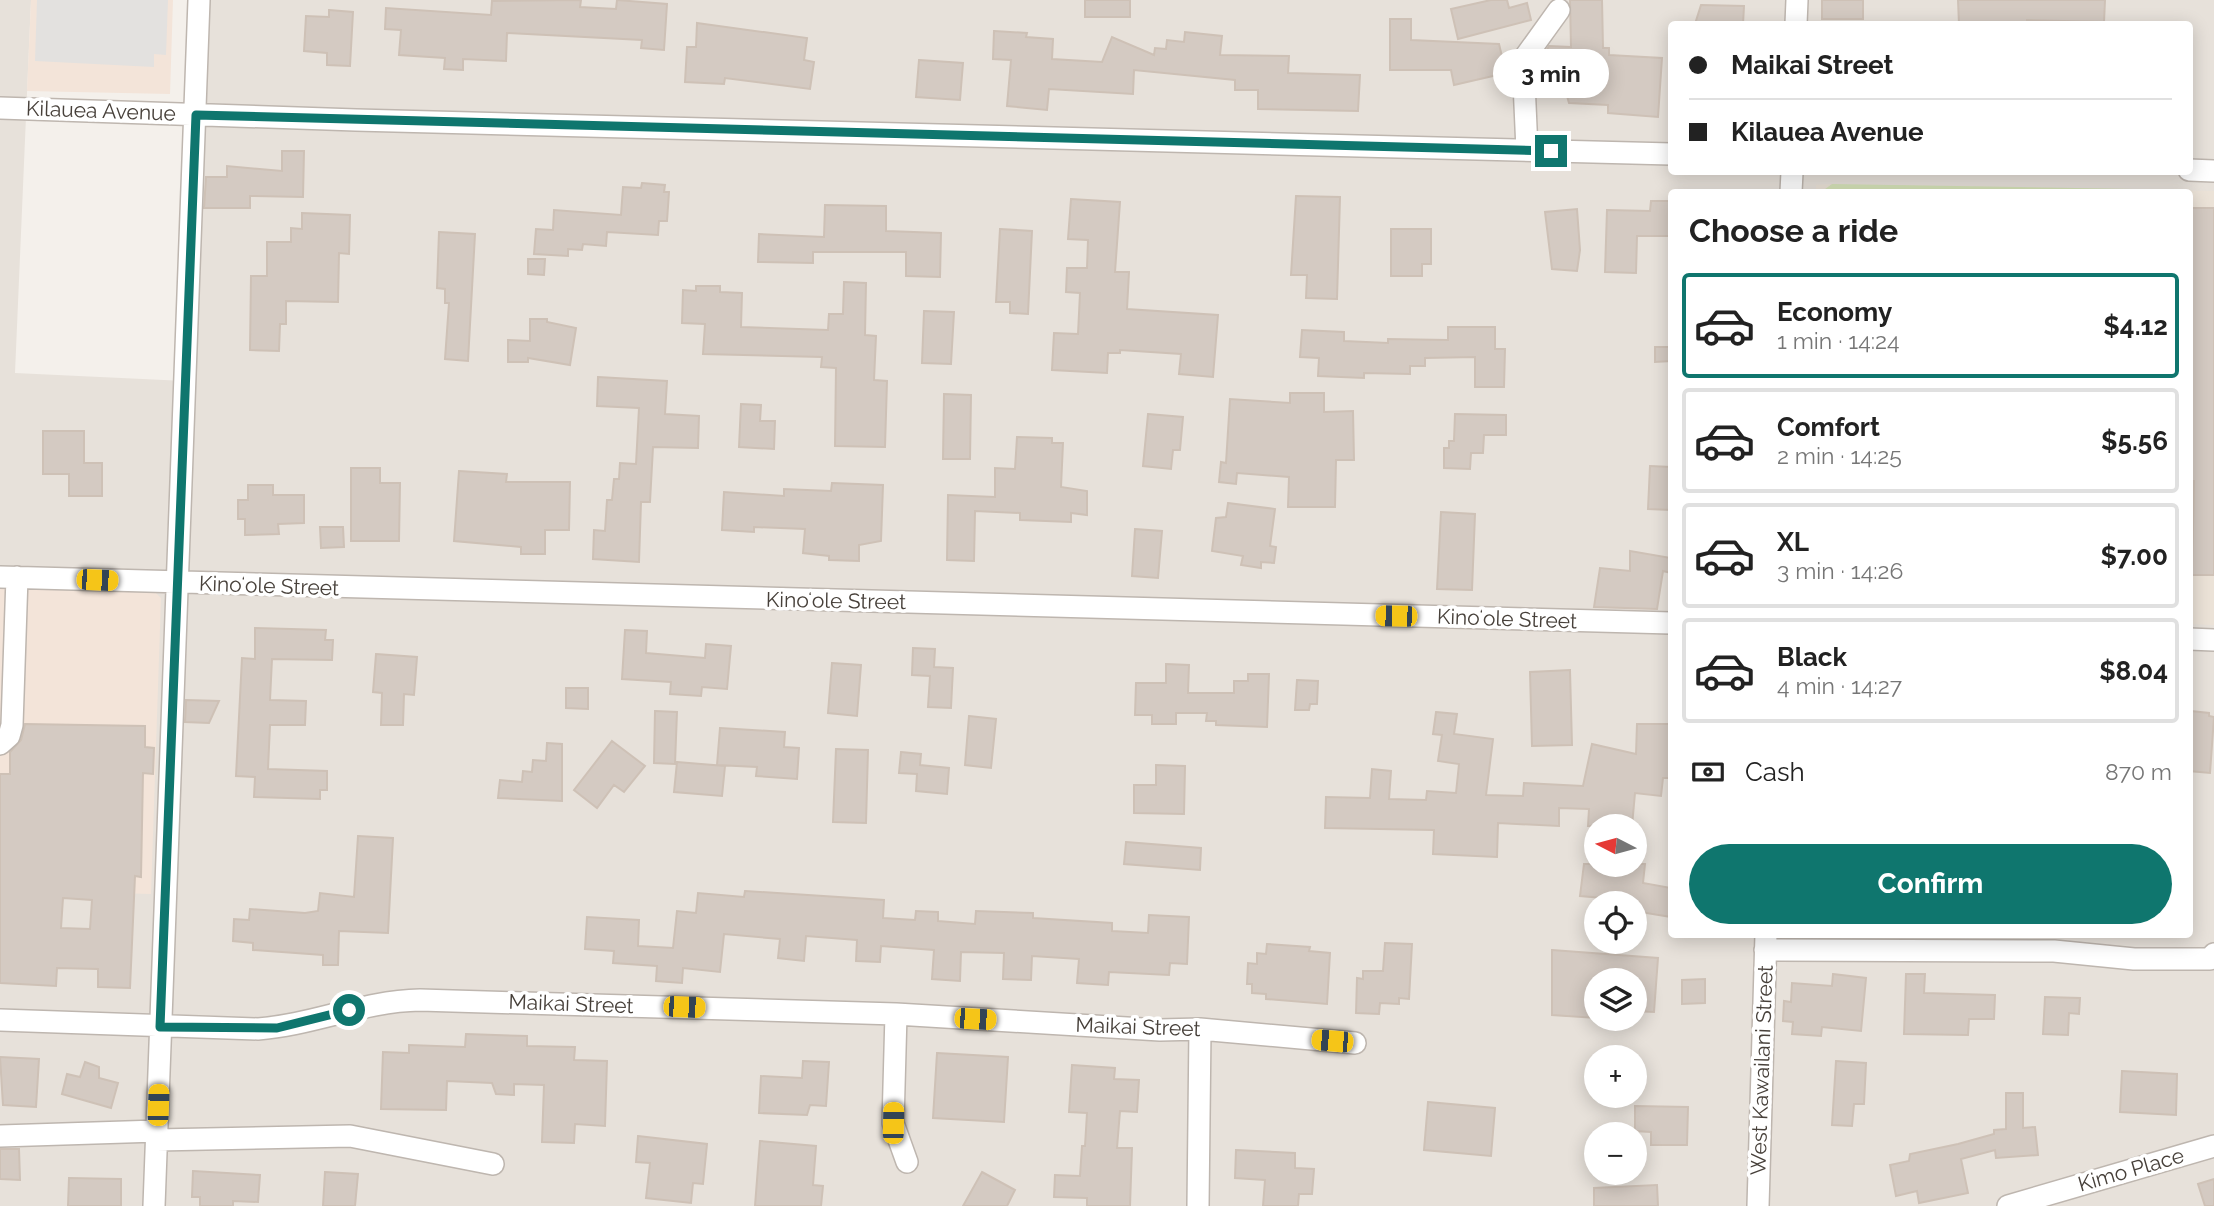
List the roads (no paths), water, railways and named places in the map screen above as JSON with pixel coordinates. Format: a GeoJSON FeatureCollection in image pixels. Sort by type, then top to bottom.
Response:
{"type":"FeatureCollection","features":[{"type":"Feature","properties":{"kind":"street"},"geometry":{"type":"LineString","coordinates":[[154,1206],[199,0]]}},
{"type":"Feature","properties":{"kind":"street"},"geometry":{"type":"LineString","coordinates":[[1796,21],[1797,0]]}},
{"type":"Feature","properties":{"kind":"street"},"geometry":{"type":"LineString","coordinates":[[1527,150],[1523,60],[1559,10]]}},
{"type":"Feature","properties":{"kind":"street","name":"Kilauea Avenue"},"geometry":{"type":"LineString","coordinates":[[0,108],[1668,154]]}},
{"type":"Feature","properties":{"kind":"street"},"geometry":{"type":"LineString","coordinates":[[2193,170],[2214,171]]}},
{"type":"Feature","properties":{"kind":"street"},"geometry":{"type":"LineString","coordinates":[[0,744],[9,737],[12,724],[8,577]]}},
{"type":"Feature","properties":{"kind":"street","name":"Kinoʻole Street"},"geometry":{"type":"LineString","coordinates":[[8,577],[1668,623]]}},
{"type":"Feature","properties":{"kind":"street"},"geometry":{"type":"LineString","coordinates":[[2193,639],[2214,640]]}},
{"type":"Feature","properties":{"kind":"street"},"geometry":{"type":"LineString","coordinates":[[1765,942],[2054,951],[2134,959],[2210,959],[2214,954]]}},
{"type":"Feature","properties":{"kind":"street","name":"West Kawailani Street"},"geometry":{"type":"LineString","coordinates":[[1758,1206],[1765,942]]}},
{"type":"Feature","properties":{"kind":"street","name":"Maikai Street"},"geometry":{"type":"LineString","coordinates":[[0,1020],[160,1027],[277,1028],[366,1005],[419,1000],[896,1014],[1160,1030],[1200,1029],[1355,1042]]}},
{"type":"Feature","properties":{"kind":"street"},"geometry":{"type":"LineString","coordinates":[[896,1014],[893,1123],[907,1162]]}},
{"type":"Feature","properties":{"kind":"street"},"geometry":{"type":"LineString","coordinates":[[1198,1206],[1200,1029]]}},
{"type":"Feature","properties":{"kind":"street"},"geometry":{"type":"LineString","coordinates":[[0,1136],[342,1135],[493,1164]]}},
{"type":"Feature","properties":{"kind":"street","name":"Kimo Place"},"geometry":{"type":"LineString","coordinates":[[2008,1206],[2214,1146]]}}]}
